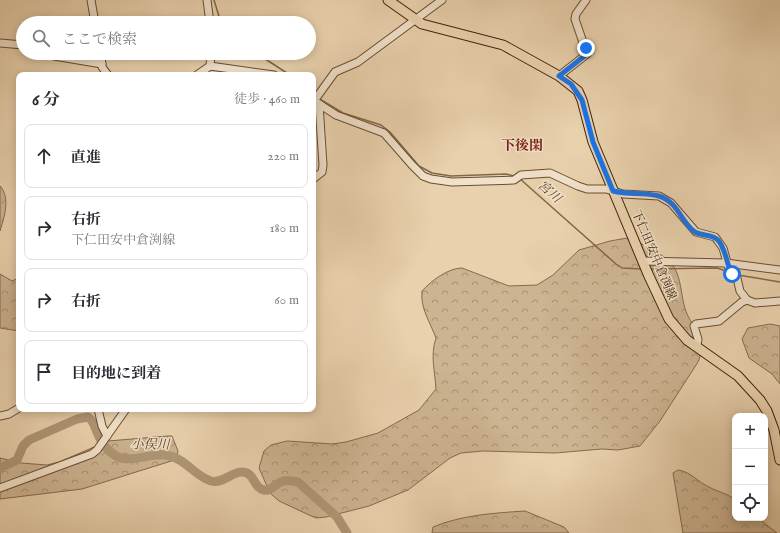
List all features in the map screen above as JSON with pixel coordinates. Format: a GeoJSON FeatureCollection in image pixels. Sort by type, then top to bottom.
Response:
{"type":"FeatureCollection","features":[{"type":"Feature","properties":{"kind":"main road","name":"下仁田安中倉渕線"},"geometry":{"type":"LineString","coordinates":[[388,0],[414,20],[457,34],[503,45],[571,84],[582,100],[593,142],[645,267],[674,326],[687,340],[738,376],[760,400],[767,411],[774,430],[780,460]]}},
{"type":"Feature","properties":{"kind":"street"},"geometry":{"type":"LineString","coordinates":[[92,0],[94,16]]}},
{"type":"Feature","properties":{"kind":"street"},"geometry":{"type":"LineString","coordinates":[[207,0],[209,16]]}},
{"type":"Feature","properties":{"kind":"street"},"geometry":{"type":"LineString","coordinates":[[316,100],[335,72],[358,62],[442,0]]}},
{"type":"Feature","properties":{"kind":"street"},"geometry":{"type":"LineString","coordinates":[[559,76],[587,54],[575,19],[576,14],[586,0]]}},
{"type":"Feature","properties":{"kind":"street"},"geometry":{"type":"LineString","coordinates":[[0,43],[16,44]]}},
{"type":"Feature","properties":{"kind":"street"},"geometry":{"type":"LineString","coordinates":[[78,60],[102,64]]}},
{"type":"Feature","properties":{"kind":"street"},"geometry":{"type":"LineString","coordinates":[[101,60],[106,72]]}},
{"type":"Feature","properties":{"kind":"street"},"geometry":{"type":"LineString","coordinates":[[210,60],[210,66]]}},
{"type":"Feature","properties":{"kind":"street"},"geometry":{"type":"LineString","coordinates":[[201,72],[210,66],[253,72]]}},
{"type":"Feature","properties":{"kind":"street"},"geometry":{"type":"LineString","coordinates":[[316,103],[336,116],[384,133],[412,165],[431,180],[452,182],[550,173],[578,186],[593,190],[613,191],[623,194],[659,196],[671,203],[696,232],[715,237],[723,248],[727,264],[732,274],[737,278],[740,291],[747,300],[755,303],[780,301]]}},
{"type":"Feature","properties":{"kind":"street"},"geometry":{"type":"LineString","coordinates":[[316,110],[323,165],[322,172],[316,177]]}},
{"type":"Feature","properties":{"kind":"street"},"geometry":{"type":"LineString","coordinates":[[645,267],[727,264],[780,270]]}},
{"type":"Feature","properties":{"kind":"street"},"geometry":{"type":"LineString","coordinates":[[697,346],[698,339],[695,325],[719,321],[726,317],[739,304],[747,300]]}},
{"type":"Feature","properties":{"kind":"street"},"geometry":{"type":"LineString","coordinates":[[0,416],[9,414],[16,410]]}},
{"type":"Feature","properties":{"kind":"street"},"geometry":{"type":"LineString","coordinates":[[99,412],[107,436]]}},
{"type":"Feature","properties":{"kind":"street"},"geometry":{"type":"LineString","coordinates":[[0,488],[92,454],[124,412]]}},
{"type":"Feature","properties":{"kind":"green space"},"geometry":{"type":"Polygon","coordinates":[[[0,186],[5,196],[6,208],[0,231],[0,186]]]}},
{"type":"Feature","properties":{"kind":"green space"},"geometry":{"type":"Polygon","coordinates":[[[627,238],[656,252],[670,262],[674,267],[679,280],[685,308],[701,341],[701,352],[698,362],[660,421],[640,446],[618,450],[602,449],[555,453],[483,451],[461,453],[450,458],[408,490],[369,506],[326,517],[316,518],[309,515],[279,501],[270,493],[259,468],[264,451],[271,445],[287,441],[332,444],[346,442],[378,433],[419,410],[436,389],[433,351],[436,338],[422,303],[422,291],[435,279],[451,270],[462,268],[509,286],[537,285],[553,275],[579,250],[610,241],[627,238]]]}},
{"type":"Feature","properties":{"kind":"green space"},"geometry":{"type":"Polygon","coordinates":[[[0,274],[12,281],[16,279],[16,331],[0,328],[0,274]]]}},
{"type":"Feature","properties":{"kind":"green space"},"geometry":{"type":"Polygon","coordinates":[[[770,324],[780,326],[780,384],[772,374],[749,358],[742,339],[748,328],[770,324]]]}},
{"type":"Feature","properties":{"kind":"green space"},"geometry":{"type":"Polygon","coordinates":[[[172,436],[178,451],[175,460],[82,489],[0,499],[0,458],[21,463],[47,465],[59,462],[108,441],[172,436]]]}},
{"type":"Feature","properties":{"kind":"green space"},"geometry":{"type":"Polygon","coordinates":[[[678,470],[683,471],[712,489],[732,498],[732,521],[762,521],[777,533],[683,533],[673,473],[678,470]]]}},
{"type":"Feature","properties":{"kind":"green space"},"geometry":{"type":"Polygon","coordinates":[[[525,511],[564,527],[569,533],[432,533],[433,527],[467,517],[525,511]]]}},
{"type":"Feature","properties":{"kind":"waterway","name":"宮川"},"geometry":{"type":"LineString","coordinates":[[214,0],[219,16]]}},
{"type":"Feature","properties":{"kind":"waterway","name":"宮川"},"geometry":{"type":"LineString","coordinates":[[267,60],[285,72]]}},
{"type":"Feature","properties":{"kind":"waterway","name":"宮川"},"geometry":{"type":"LineString","coordinates":[[318,98],[343,113],[381,125],[390,132],[419,166],[432,173],[451,176],[506,174],[514,176]]}},
{"type":"Feature","properties":{"kind":"waterway","name":"宮川"},"geometry":{"type":"LineString","coordinates":[[519,178],[616,264],[622,268],[642,269]]}},
{"type":"Feature","properties":{"kind":"waterway","name":"宮川"},"geometry":{"type":"LineString","coordinates":[[650,269],[717,268],[729,272]]}},
{"type":"Feature","properties":{"kind":"waterway","name":"宮川"},"geometry":{"type":"LineString","coordinates":[[738,275],[780,282]]}},
{"type":"Feature","properties":{"kind":"waterway","name":"小俣川"},"geometry":{"type":"LineString","coordinates":[[0,468],[17,460],[23,446],[29,440],[77,419],[88,417],[93,422],[105,446],[114,455],[123,459],[166,455],[185,463],[205,479],[211,481],[219,481],[242,472],[246,473],[252,477],[260,489],[264,490],[269,490],[283,481],[298,482],[337,517],[347,533]]}},
{"type":"Feature","properties":{"kind":"district","name":"下後閑"},"geometry":{"type":"Point","coordinates":[522,146]}},
{"type":"Feature","properties":{"kind":"route"},"geometry":{"type":"LineString","coordinates":[[586,48],[587,54],[559,76],[578,91],[582,100],[593,142],[613,191],[623,194],[659,196],[671,203],[679,211],[686,223],[696,232],[715,237],[723,248],[726,263],[732,274]]}}]}
